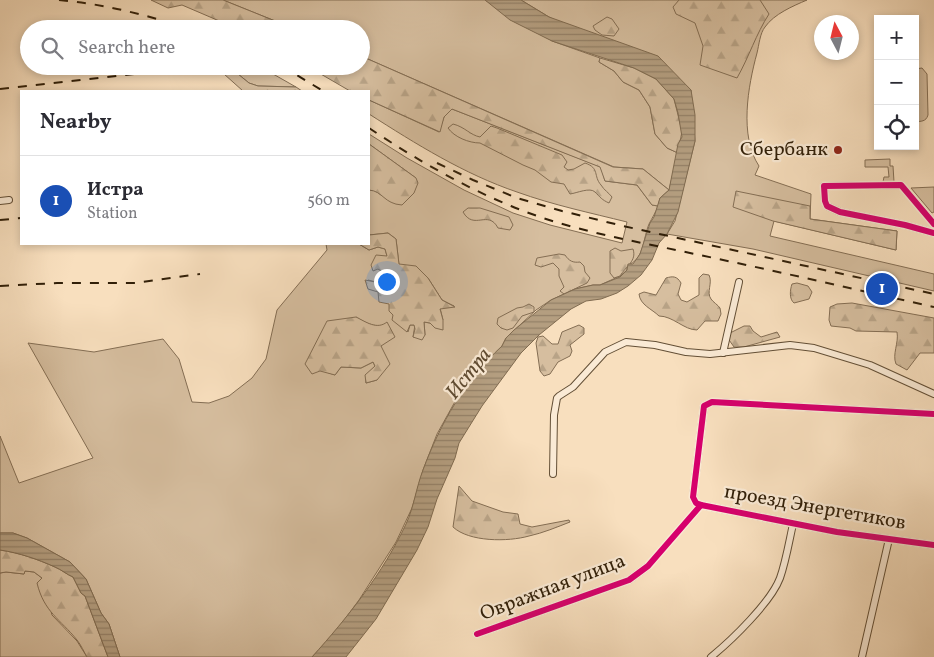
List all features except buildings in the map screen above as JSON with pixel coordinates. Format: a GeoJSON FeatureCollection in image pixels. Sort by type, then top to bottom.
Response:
{"type":"FeatureCollection","features":[{"type":"Feature","properties":{"kind":"street"},"geometry":{"type":"LineString","coordinates":[[934,224],[901,185],[824,186],[827,206],[840,212],[934,233]]}},
{"type":"Feature","properties":{"kind":"street"},"geometry":{"type":"LineString","coordinates":[[0,200],[9,200]]}},
{"type":"Feature","properties":{"kind":"street"},"geometry":{"type":"LineString","coordinates":[[723,353],[739,282]]}},
{"type":"Feature","properties":{"kind":"street"},"geometry":{"type":"LineString","coordinates":[[554,474],[554,415],[557,398],[573,387],[605,352],[626,342],[710,354],[790,345],[814,348],[870,365],[906,383],[934,394]]}},
{"type":"Feature","properties":{"kind":"street","name":"проезд Энергетиков"},"geometry":{"type":"LineString","coordinates":[[934,414],[712,402],[704,406],[693,497],[696,503],[701,505],[793,524],[934,545]]}},
{"type":"Feature","properties":{"kind":"street","name":"Овражная улица"},"geometry":{"type":"LineString","coordinates":[[477,634],[629,580],[648,566],[701,505]]}},
{"type":"Feature","properties":{"kind":"street"},"geometry":{"type":"LineString","coordinates":[[711,657],[744,627],[770,596],[780,579],[793,524]]}},
{"type":"Feature","properties":{"kind":"street"},"geometry":{"type":"LineString","coordinates":[[864,656],[889,539]]}},
{"type":"Feature","properties":{"kind":"green space"},"geometry":{"type":"Polygon","coordinates":[[[151,0],[223,0],[273,20],[217,20],[182,5],[168,8],[151,0]]]}},
{"type":"Feature","properties":{"kind":"green space"},"geometry":{"type":"Polygon","coordinates":[[[223,0],[485,0],[552,41],[600,58],[599,62],[614,71],[623,82],[639,90],[650,107],[655,134],[667,148],[678,153],[669,190],[643,169],[614,167],[370,60],[370,20],[273,20],[223,0]]]}},
{"type":"Feature","properties":{"kind":"green space"},"geometry":{"type":"Polygon","coordinates":[[[521,0],[807,0],[773,18],[763,30],[761,36],[748,95],[747,111],[749,140],[759,166],[755,175],[811,194],[810,219],[897,231],[896,250],[774,221],[770,236],[934,274],[934,291],[753,249],[667,234],[675,221],[695,141],[691,90],[549,17],[521,0]]]}},
{"type":"Feature","properties":{"kind":"green space"},"geometry":{"type":"Polygon","coordinates":[[[679,0],[760,0],[769,14],[737,78],[700,65],[703,46],[695,23],[676,14],[673,7],[679,0]]]}},
{"type":"Feature","properties":{"kind":"green space"},"geometry":{"type":"Polygon","coordinates":[[[607,17],[612,19],[619,29],[614,36],[602,35],[593,26],[607,17]]]}},
{"type":"Feature","properties":{"kind":"green space"},"geometry":{"type":"Polygon","coordinates":[[[600,58],[634,68],[656,79],[674,99],[682,131],[678,153],[667,148],[655,134],[650,107],[639,90],[623,82],[614,71],[599,62],[600,58]]]}},
{"type":"Feature","properties":{"kind":"green space"},"geometry":{"type":"Polygon","coordinates":[[[370,60],[613,167],[643,169],[669,190],[660,198],[658,206],[652,205],[637,185],[605,181],[600,167],[452,109],[444,117],[440,132],[370,100],[370,90],[348,90],[322,75],[370,75],[370,60]]]}},
{"type":"Feature","properties":{"kind":"green space"},"geometry":{"type":"Polygon","coordinates":[[[919,68],[922,68],[927,74],[928,115],[925,120],[919,121],[919,105],[919,68]]]}},
{"type":"Feature","properties":{"kind":"green space"},"geometry":{"type":"Polygon","coordinates":[[[225,75],[239,75],[249,83],[258,86],[296,87],[300,90],[242,90],[225,75]]]}},
{"type":"Feature","properties":{"kind":"green space"},"geometry":{"type":"Polygon","coordinates":[[[239,75],[275,75],[296,87],[258,86],[249,83],[239,75]]]}},
{"type":"Feature","properties":{"kind":"green space"},"geometry":{"type":"Polygon","coordinates":[[[370,100],[439,132],[444,117],[452,109],[601,167],[605,181],[637,185],[652,205],[658,206],[649,224],[640,254],[633,263],[627,265],[627,270],[620,276],[600,285],[575,289],[551,300],[536,310],[506,338],[502,346],[457,398],[437,434],[423,470],[412,508],[396,542],[359,600],[333,635],[312,657],[120,657],[109,624],[101,613],[86,579],[70,562],[27,538],[13,533],[0,533],[0,436],[19,483],[93,458],[28,343],[94,352],[163,339],[179,359],[192,402],[209,403],[229,396],[252,378],[266,359],[277,310],[327,250],[326,245],[361,245],[369,250],[378,247],[385,249],[387,256],[378,269],[385,273],[380,283],[368,280],[389,303],[393,315],[408,332],[410,325],[415,325],[413,337],[425,335],[424,322],[430,323],[435,328],[443,320],[440,308],[454,306],[442,300],[428,278],[399,265],[396,239],[388,233],[370,235],[370,190],[374,190],[381,195],[416,178],[370,145],[370,135],[464,190],[513,213],[550,225],[622,243],[627,222],[544,201],[497,185],[441,158],[370,115],[370,100]],[[356,317],[320,370],[335,375],[341,367],[361,368],[373,362],[375,366],[366,375],[366,383],[377,380],[381,346],[387,323],[379,326],[367,323],[356,317]]]}},
{"type":"Feature","properties":{"kind":"green space"},"geometry":{"type":"Polygon","coordinates":[[[453,124],[480,137],[491,126],[497,128],[562,155],[567,162],[564,167],[568,170],[585,163],[590,165],[595,170],[599,182],[612,197],[609,203],[593,191],[587,190],[570,194],[564,184],[551,182],[535,170],[480,143],[458,137],[448,128],[453,124]]]}},
{"type":"Feature","properties":{"kind":"green space"},"geometry":{"type":"Polygon","coordinates":[[[370,145],[416,178],[418,183],[414,193],[402,205],[387,200],[370,190],[370,145]]]}},
{"type":"Feature","properties":{"kind":"green space"},"geometry":{"type":"Polygon","coordinates":[[[890,159],[890,166],[893,166],[894,182],[883,182],[884,177],[889,177],[888,167],[865,167],[865,160],[890,159]]]}},
{"type":"Feature","properties":{"kind":"green space"},"geometry":{"type":"Polygon","coordinates":[[[934,187],[934,212],[932,213],[911,188],[934,187]]]}},
{"type":"Feature","properties":{"kind":"green space"},"geometry":{"type":"Polygon","coordinates":[[[736,191],[810,206],[810,219],[897,231],[896,250],[773,221],[733,207],[736,191]]]}},
{"type":"Feature","properties":{"kind":"green space"},"geometry":{"type":"Polygon","coordinates":[[[468,208],[480,208],[509,217],[513,225],[510,230],[498,228],[490,220],[472,220],[463,212],[468,208]]]}},
{"type":"Feature","properties":{"kind":"green space"},"geometry":{"type":"Polygon","coordinates":[[[388,233],[396,239],[399,264],[416,266],[428,278],[442,300],[455,307],[440,309],[443,330],[424,322],[425,335],[422,340],[413,337],[414,325],[410,325],[407,332],[392,320],[393,315],[389,311],[389,304],[379,302],[378,292],[368,289],[365,280],[380,283],[385,273],[378,269],[373,271],[371,265],[376,255],[387,256],[385,249],[378,247],[369,250],[361,245],[370,245],[370,235],[388,233]]]}},
{"type":"Feature","properties":{"kind":"green space"},"geometry":{"type":"Polygon","coordinates":[[[615,248],[621,251],[633,249],[634,257],[620,276],[614,278],[610,273],[610,251],[615,248]]]}},
{"type":"Feature","properties":{"kind":"green space"},"geometry":{"type":"Polygon","coordinates":[[[559,254],[565,255],[571,261],[580,262],[590,278],[587,283],[564,294],[560,291],[564,287],[559,276],[559,269],[553,263],[541,267],[535,265],[537,258],[559,254]]]}},
{"type":"Feature","properties":{"kind":"green space"},"geometry":{"type":"Polygon","coordinates":[[[703,274],[709,275],[710,296],[720,308],[721,314],[718,321],[705,321],[697,330],[688,328],[669,318],[659,316],[644,304],[640,298],[639,294],[644,292],[656,295],[666,278],[673,277],[681,283],[678,294],[681,300],[687,302],[699,295],[699,278],[703,274]]]}},
{"type":"Feature","properties":{"kind":"green space"},"geometry":{"type":"Polygon","coordinates":[[[797,283],[808,286],[812,292],[809,299],[794,303],[791,297],[791,289],[792,284],[797,283]]]}},
{"type":"Feature","properties":{"kind":"green space"},"geometry":{"type":"Polygon","coordinates":[[[852,303],[934,318],[934,353],[920,353],[907,370],[896,364],[897,332],[856,331],[850,328],[831,326],[829,320],[830,307],[837,304],[852,303]]]}},
{"type":"Feature","properties":{"kind":"green space"},"geometry":{"type":"Polygon","coordinates":[[[529,304],[534,307],[534,312],[522,316],[513,328],[507,330],[497,324],[498,318],[529,304]]]}},
{"type":"Feature","properties":{"kind":"green space"},"geometry":{"type":"Polygon","coordinates":[[[356,317],[375,325],[387,322],[395,337],[381,346],[390,364],[377,380],[366,383],[365,375],[375,366],[373,362],[361,368],[341,367],[335,375],[320,371],[312,374],[305,364],[327,321],[356,317]]]}},
{"type":"Feature","properties":{"kind":"green space"},"geometry":{"type":"Polygon","coordinates":[[[579,325],[584,328],[584,334],[570,345],[572,351],[570,356],[558,362],[550,374],[544,376],[540,371],[536,343],[538,337],[543,336],[552,344],[558,344],[562,332],[579,325]]]}},
{"type":"Feature","properties":{"kind":"green space"},"geometry":{"type":"Polygon","coordinates":[[[744,326],[750,326],[761,337],[777,332],[780,337],[744,347],[734,347],[727,337],[744,326]]]}},
{"type":"Feature","properties":{"kind":"green space"},"geometry":{"type":"Polygon","coordinates":[[[459,486],[472,501],[503,512],[518,514],[520,524],[532,527],[569,520],[570,522],[520,538],[500,540],[469,536],[453,527],[459,486]]]}},
{"type":"Feature","properties":{"kind":"green space"},"geometry":{"type":"Polygon","coordinates":[[[0,550],[35,559],[73,577],[81,593],[85,596],[108,657],[87,657],[77,640],[53,614],[44,601],[37,583],[42,578],[34,572],[25,571],[24,574],[0,573],[0,550]]]}},
{"type":"Feature","properties":{"kind":"green space"},"geometry":{"type":"Polygon","coordinates":[[[25,571],[34,572],[42,578],[52,615],[77,641],[87,657],[0,657],[0,573],[24,574],[25,571]]]}},
{"type":"Feature","properties":{"kind":"shaded area"},"geometry":{"type":"Polygon","coordinates":[[[485,0],[521,0],[549,17],[658,56],[691,90],[695,115],[695,141],[678,212],[667,234],[659,243],[652,260],[641,275],[617,293],[601,299],[586,301],[571,309],[539,335],[521,353],[482,406],[459,443],[428,527],[417,550],[376,619],[346,657],[312,657],[339,626],[387,560],[409,518],[421,477],[437,436],[455,404],[476,373],[502,346],[506,338],[514,330],[551,300],[575,289],[600,285],[620,277],[627,270],[628,264],[633,264],[640,254],[660,198],[669,190],[678,144],[682,137],[674,99],[656,79],[634,68],[552,41],[510,20],[485,0]]]}},
{"type":"Feature","properties":{"kind":"shaded area"},"geometry":{"type":"Polygon","coordinates":[[[0,533],[13,533],[27,538],[70,562],[86,579],[101,613],[109,624],[120,657],[108,657],[85,596],[81,593],[73,577],[35,559],[0,550],[0,533]]]}},
{"type":"Feature","properties":{"kind":"railway"},"geometry":{"type":"LineString","coordinates":[[59,0],[92,4],[161,20]]}},
{"type":"Feature","properties":{"kind":"railway"},"geometry":{"type":"LineString","coordinates":[[0,89],[125,75]]}},
{"type":"Feature","properties":{"kind":"railway"},"geometry":{"type":"LineString","coordinates":[[297,75],[321,90]]}},
{"type":"Feature","properties":{"kind":"railway"},"geometry":{"type":"LineString","coordinates":[[370,129],[456,180],[511,206],[555,222],[622,239],[934,307]]}},
{"type":"Feature","properties":{"kind":"railway"},"geometry":{"type":"LineString","coordinates":[[437,163],[517,198],[562,211],[934,294]]}},
{"type":"Feature","properties":{"kind":"railway"},"geometry":{"type":"LineString","coordinates":[[0,220],[20,218]]}},
{"type":"Feature","properties":{"kind":"railway"},"geometry":{"type":"LineString","coordinates":[[0,286],[57,283],[135,283],[200,274]]}},
{"type":"Feature","properties":{"kind":"cycle path"},"geometry":{"type":"LineString","coordinates":[[934,224],[901,185],[824,186],[827,206],[840,212],[934,233]]}},
{"type":"Feature","properties":{"kind":"cycle path"},"geometry":{"type":"LineString","coordinates":[[934,414],[712,402],[704,406],[693,497],[696,503],[701,505],[837,532],[934,545]]}},
{"type":"Feature","properties":{"kind":"cycle path"},"geometry":{"type":"LineString","coordinates":[[477,634],[629,580],[648,566],[701,505]]}},
{"type":"Feature","properties":{"kind":"place","name":"Сбербанк"},"geometry":{"type":"Point","coordinates":[838,150]}},
{"type":"Feature","properties":{"kind":"place","name":"Истра"},"geometry":{"type":"Point","coordinates":[882,289]}}]}
